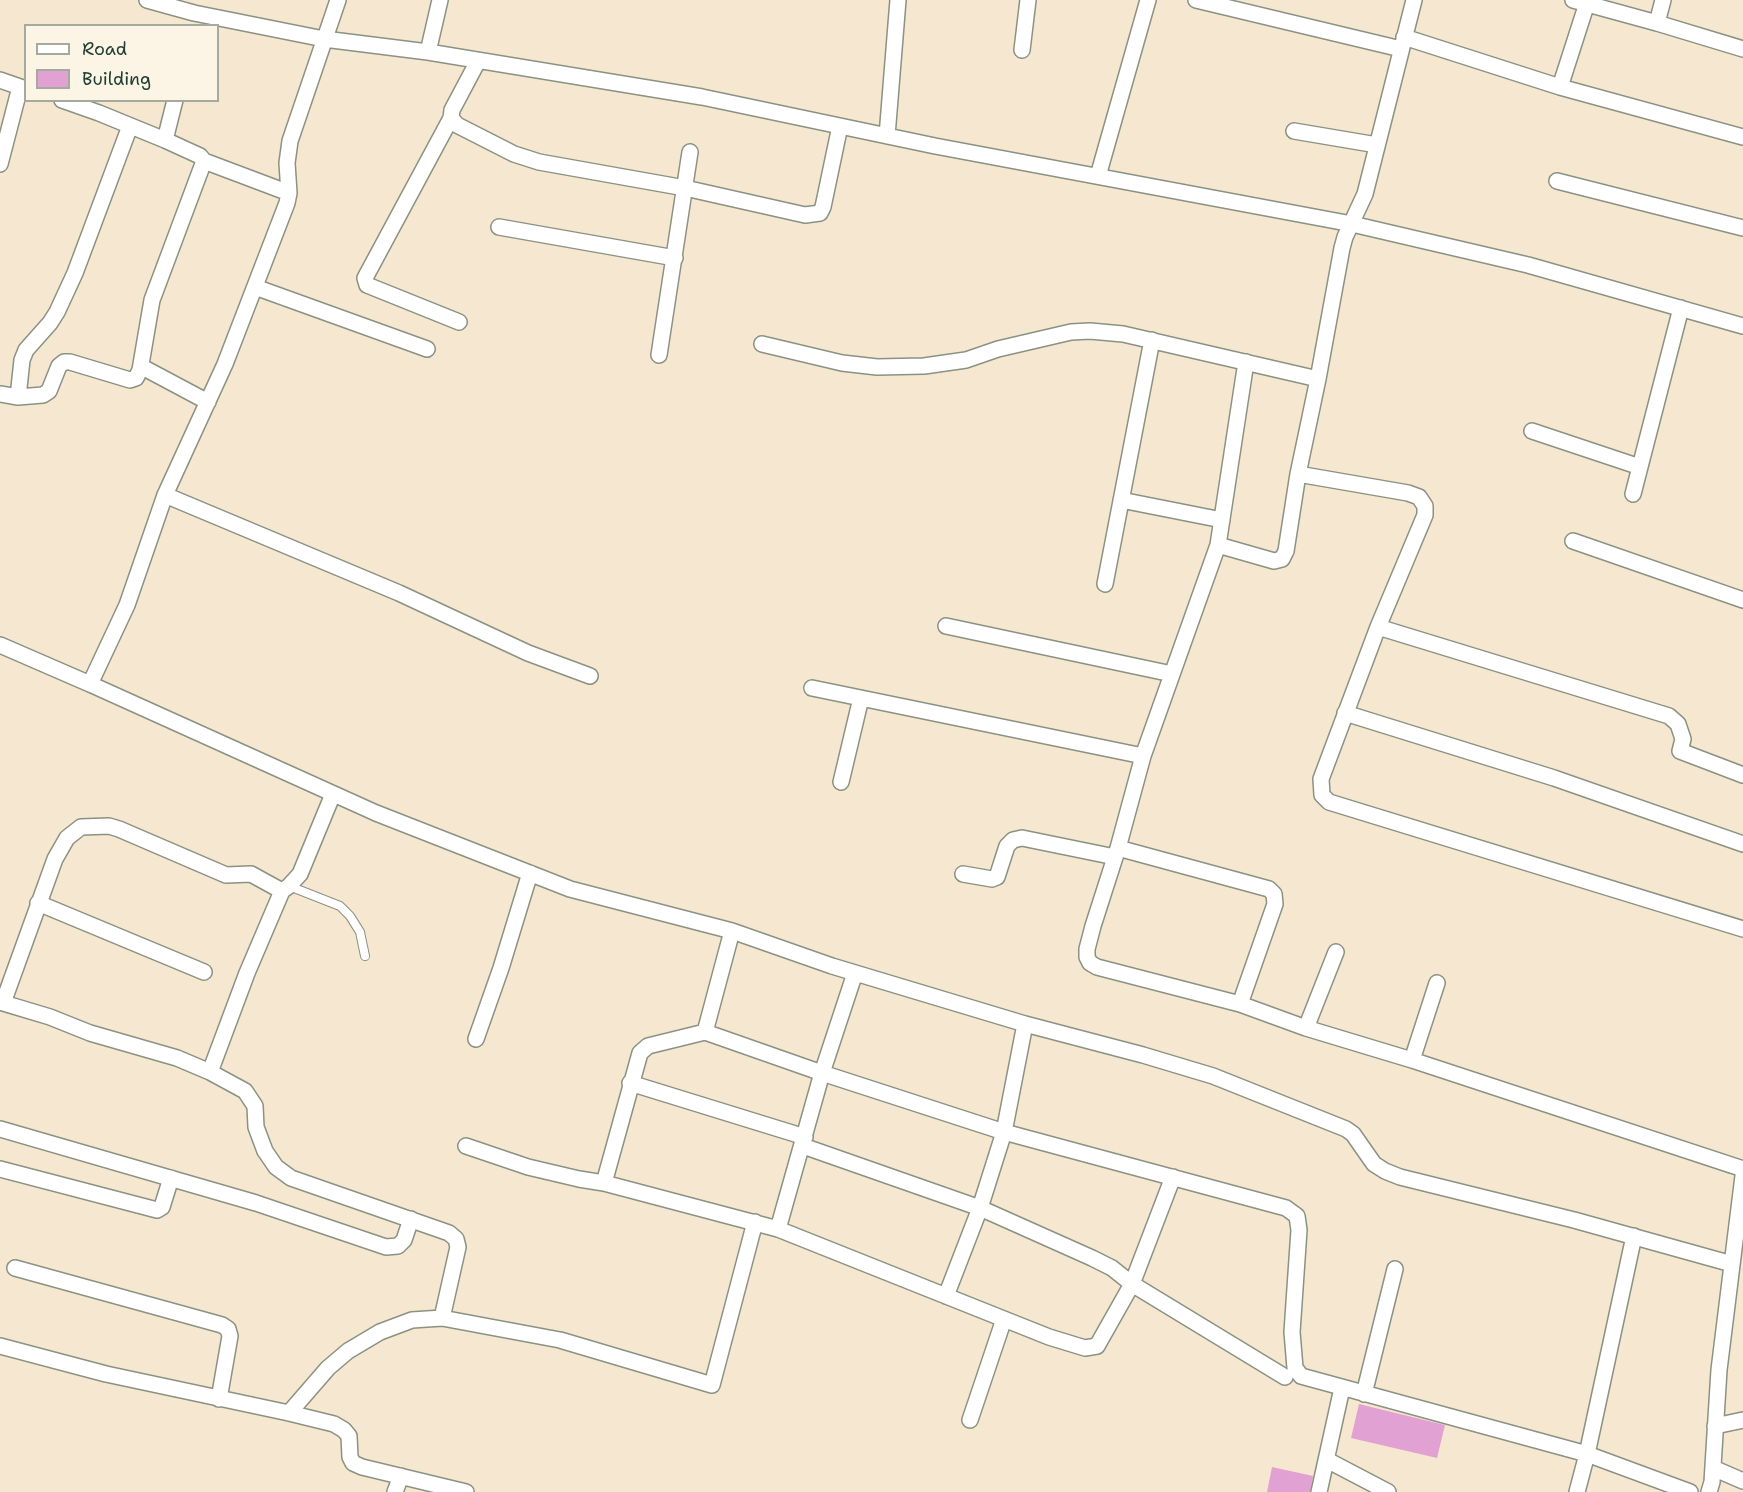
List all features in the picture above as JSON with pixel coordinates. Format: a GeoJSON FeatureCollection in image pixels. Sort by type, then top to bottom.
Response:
{"type":"FeatureCollection","features":[{"type":"Feature","properties":{"kind":"street"},"geometry":{"type":"LineString","coordinates":[[147,0],[193,20],[429,52],[702,98],[887,136],[1352,225],[1528,265],[1743,326]]}},
{"type":"Feature","properties":{"kind":"street"},"geometry":{"type":"LineString","coordinates":[[90,684],[127,605],[165,495],[225,364],[289,194],[287,163],[290,141],[338,0]]}},
{"type":"Feature","properties":{"kind":"street"},"geometry":{"type":"LineString","coordinates":[[429,52],[440,0]]}},
{"type":"Feature","properties":{"kind":"street"},"geometry":{"type":"LineString","coordinates":[[887,136],[898,0]]}},
{"type":"Feature","properties":{"kind":"street"},"geometry":{"type":"LineString","coordinates":[[1022,50],[1028,0]]}},
{"type":"Feature","properties":{"kind":"street"},"geometry":{"type":"LineString","coordinates":[[1098,176],[1148,0]]}},
{"type":"Feature","properties":{"kind":"street"},"geometry":{"type":"LineString","coordinates":[[1196,0],[1402,43],[1743,137]]}},
{"type":"Feature","properties":{"kind":"street"},"geometry":{"type":"LineString","coordinates":[[1218,545],[1274,561],[1282,559],[1286,551],[1298,474],[1342,248],[1365,194],[1414,0]]}},
{"type":"Feature","properties":{"kind":"street"},"geometry":{"type":"LineString","coordinates":[[1657,23],[1663,0]]}},
{"type":"Feature","properties":{"kind":"street"},"geometry":{"type":"LineString","coordinates":[[1560,87],[1582,1],[1743,49]]}},
{"type":"Feature","properties":{"kind":"street"},"geometry":{"type":"LineString","coordinates":[[459,322],[368,285],[365,278],[451,118],[452,110],[478,61]]}},
{"type":"Feature","properties":{"kind":"street"},"geometry":{"type":"LineString","coordinates":[[0,80],[23,88],[0,164]]}},
{"type":"Feature","properties":{"kind":"street"},"geometry":{"type":"LineString","coordinates":[[67,102],[165,140],[200,156],[204,161],[289,194]]}},
{"type":"Feature","properties":{"kind":"street"},"geometry":{"type":"LineString","coordinates":[[165,140],[174,102]]}},
{"type":"Feature","properties":{"kind":"street"},"geometry":{"type":"LineString","coordinates":[[451,118],[457,125],[514,154],[539,162],[685,188],[805,215],[820,213],[823,207],[840,126]]}},
{"type":"Feature","properties":{"kind":"street"},"geometry":{"type":"LineString","coordinates":[[18,397],[22,360],[26,350],[50,323],[66,293],[129,126]]}},
{"type":"Feature","properties":{"kind":"street"},"geometry":{"type":"LineString","coordinates":[[1294,132],[1377,146]]}},
{"type":"Feature","properties":{"kind":"street"},"geometry":{"type":"LineString","coordinates":[[659,355],[690,152]]}},
{"type":"Feature","properties":{"kind":"street"},"geometry":{"type":"LineString","coordinates":[[0,394],[37,397],[49,391],[59,366],[64,362],[134,380],[140,370],[152,300],[204,161]]}},
{"type":"Feature","properties":{"kind":"street"},"geometry":{"type":"LineString","coordinates":[[1557,181],[1743,228]]}},
{"type":"Feature","properties":{"kind":"street"},"geometry":{"type":"LineString","coordinates":[[499,227],[675,258]]}},
{"type":"Feature","properties":{"kind":"street"},"geometry":{"type":"LineString","coordinates":[[255,287],[427,349]]}},
{"type":"Feature","properties":{"kind":"street"},"geometry":{"type":"LineString","coordinates":[[1633,494],[1681,308]]}},
{"type":"Feature","properties":{"kind":"street"},"geometry":{"type":"LineString","coordinates":[[762,344],[842,363],[877,367],[924,366],[966,360],[998,349],[1071,332],[1090,331],[1124,334],[1318,379]]}},
{"type":"Feature","properties":{"kind":"street"},"geometry":{"type":"LineString","coordinates":[[1105,584],[1152,340]]}},
{"type":"Feature","properties":{"kind":"street"},"geometry":{"type":"LineString","coordinates":[[1246,362],[1218,545],[1143,756],[1087,949],[1090,963],[1097,967],[1240,1004],[1306,1028],[1412,1060],[1743,1169]]}},
{"type":"Feature","properties":{"kind":"street"},"geometry":{"type":"LineString","coordinates":[[140,370],[146,369],[208,402]]}},
{"type":"Feature","properties":{"kind":"street"},"geometry":{"type":"LineString","coordinates":[[1532,431],[1640,466]]}},
{"type":"Feature","properties":{"kind":"street"},"geometry":{"type":"LineString","coordinates":[[1298,474],[1408,493],[1419,497],[1425,506],[1425,515],[1378,627],[1321,779],[1322,795],[1329,802],[1743,929]]}},
{"type":"Feature","properties":{"kind":"street"},"geometry":{"type":"LineString","coordinates":[[165,495],[399,593],[528,652],[590,676]]}},
{"type":"Feature","properties":{"kind":"street"},"geometry":{"type":"LineString","coordinates":[[1121,500],[1222,520]]}},
{"type":"Feature","properties":{"kind":"street"},"geometry":{"type":"LineString","coordinates":[[1573,541],[1743,600]]}},
{"type":"Feature","properties":{"kind":"street"},"geometry":{"type":"LineString","coordinates":[[946,626],[1173,674]]}},
{"type":"Feature","properties":{"kind":"street"},"geometry":{"type":"LineString","coordinates":[[1378,627],[1669,716],[1678,724],[1683,739],[1680,751],[1743,776]]}},
{"type":"Feature","properties":{"kind":"street"},"geometry":{"type":"LineString","coordinates":[[0,645],[376,813],[570,889],[732,932],[855,973],[1025,1024],[1213,1076],[1346,1128],[1353,1134],[1374,1164],[1400,1177],[1634,1236],[1732,1264]]}},
{"type":"Feature","properties":{"kind":"street"},"geometry":{"type":"LineString","coordinates":[[812,688],[1143,756]]}},
{"type":"Feature","properties":{"kind":"street"},"geometry":{"type":"LineString","coordinates":[[841,782],[861,698]]}},
{"type":"Feature","properties":{"kind":"street"},"geometry":{"type":"LineString","coordinates":[[1345,713],[1554,778],[1743,844]]}},
{"type":"Feature","properties":{"kind":"street"},"geometry":{"type":"LineString","coordinates":[[210,1072],[247,973],[286,889],[300,874],[333,794]]}},
{"type":"Feature","properties":{"kind":"street"},"geometry":{"type":"LineString","coordinates":[[286,889],[251,874],[226,875],[119,829],[109,826],[81,827],[67,838],[55,859],[2,1003],[50,1017],[90,1033],[177,1058],[210,1072],[245,1091],[255,1106],[256,1127],[265,1151],[276,1167],[291,1178],[449,1233],[456,1239],[458,1247],[442,1318]]}},
{"type":"Feature","properties":{"kind":"street"},"geometry":{"type":"LineString","coordinates":[[963,874],[992,879],[997,877],[1007,846],[1013,840],[1022,838],[1116,853],[1269,889],[1274,894],[1275,904],[1240,1004]]}},
{"type":"Feature","properties":{"kind":"street"},"geometry":{"type":"LineString","coordinates":[[476,1039],[501,968],[530,873]]}},
{"type":"Feature","properties":{"kind":"street"},"geometry":{"type":"LineString","coordinates":[[38,903],[204,972]]}},
{"type":"Feature","properties":{"kind":"street"},"geometry":{"type":"LineString","coordinates":[[705,1032],[732,932]]}},
{"type":"Feature","properties":{"kind":"street"},"geometry":{"type":"LineString","coordinates":[[1306,1028],[1336,952]]}},
{"type":"Feature","properties":{"kind":"street"},"geometry":{"type":"LineString","coordinates":[[778,1229],[822,1073],[855,973]]}},
{"type":"Feature","properties":{"kind":"street"},"geometry":{"type":"LineString","coordinates":[[1412,1060],[1437,983]]}},
{"type":"Feature","properties":{"kind":"street"},"geometry":{"type":"LineString","coordinates":[[946,1296],[980,1208],[1004,1132],[1025,1024]]}},
{"type":"Feature","properties":{"kind":"street"},"geometry":{"type":"LineString","coordinates":[[604,1183],[640,1053],[648,1046],[705,1032],[1004,1132],[1286,1208],[1297,1216],[1299,1230],[1292,1332],[1295,1368],[1301,1376],[1587,1454],[1690,1492]]}},
{"type":"Feature","properties":{"kind":"street"},"geometry":{"type":"LineString","coordinates":[[630,1083],[804,1141],[980,1208],[1092,1258],[1112,1268],[1132,1284],[1285,1377]]}},
{"type":"Feature","properties":{"kind":"street"},"geometry":{"type":"LineString","coordinates":[[0,1129],[256,1203],[386,1247],[398,1246],[404,1240],[411,1219]]}},
{"type":"Feature","properties":{"kind":"street"},"geometry":{"type":"LineString","coordinates":[[466,1146],[528,1167],[604,1183],[755,1221],[1072,1346],[1085,1348],[1097,1346],[1132,1284],[1173,1176]]}},
{"type":"Feature","properties":{"kind":"street"},"geometry":{"type":"LineString","coordinates":[[0,1169],[158,1210],[162,1207],[171,1178]]}},
{"type":"Feature","properties":{"kind":"street"},"geometry":{"type":"LineString","coordinates":[[1709,1492],[1713,1468],[1719,1370],[1743,1176]]}},
{"type":"Feature","properties":{"kind":"street"},"geometry":{"type":"LineString","coordinates":[[289,1413],[328,1368],[348,1351],[380,1332],[412,1320],[442,1318],[560,1340],[712,1385],[755,1221]]}},
{"type":"Feature","properties":{"kind":"street"},"geometry":{"type":"LineString","coordinates":[[1577,1492],[1634,1236]]}},
{"type":"Feature","properties":{"kind":"street"},"geometry":{"type":"LineString","coordinates":[[15,1268],[222,1325],[228,1329],[230,1336],[219,1399]]}},
{"type":"Feature","properties":{"kind":"street"},"geometry":{"type":"LineString","coordinates":[[1364,1394],[1395,1269]]}},
{"type":"Feature","properties":{"kind":"street"},"geometry":{"type":"LineString","coordinates":[[970,1420],[1004,1319]]}},
{"type":"Feature","properties":{"kind":"street"},"geometry":{"type":"LineString","coordinates":[[0,1346],[106,1374],[289,1413],[334,1425],[344,1430],[348,1436],[350,1457],[353,1463],[466,1492]]}},
{"type":"Feature","properties":{"kind":"street"},"geometry":{"type":"LineString","coordinates":[[1319,1492],[1342,1388]]}},
{"type":"Feature","properties":{"kind":"street"},"geometry":{"type":"LineString","coordinates":[[1715,1426],[1743,1420]]}},
{"type":"Feature","properties":{"kind":"street"},"geometry":{"type":"LineString","coordinates":[[1327,1460],[1388,1492]]}},
{"type":"Feature","properties":{"kind":"street"},"geometry":{"type":"LineString","coordinates":[[1713,1468],[1743,1481]]}},
{"type":"Feature","properties":{"kind":"street"},"geometry":{"type":"LineString","coordinates":[[395,1492],[401,1476]]}},
{"type":"Feature","properties":{"kind":"lane"},"geometry":{"type":"LineString","coordinates":[[286,889],[340,906],[350,916],[360,932],[365,956]]}},
{"type":"Feature","properties":{"kind":"building"},"geometry":{"type":"Polygon","coordinates":[[[1359,1404],[1445,1425],[1437,1458],[1351,1438],[1359,1404]]]}},
{"type":"Feature","properties":{"kind":"building"},"geometry":{"type":"Polygon","coordinates":[[[1272,1467],[1313,1476],[1310,1492],[1267,1492],[1272,1467]]]}}]}
